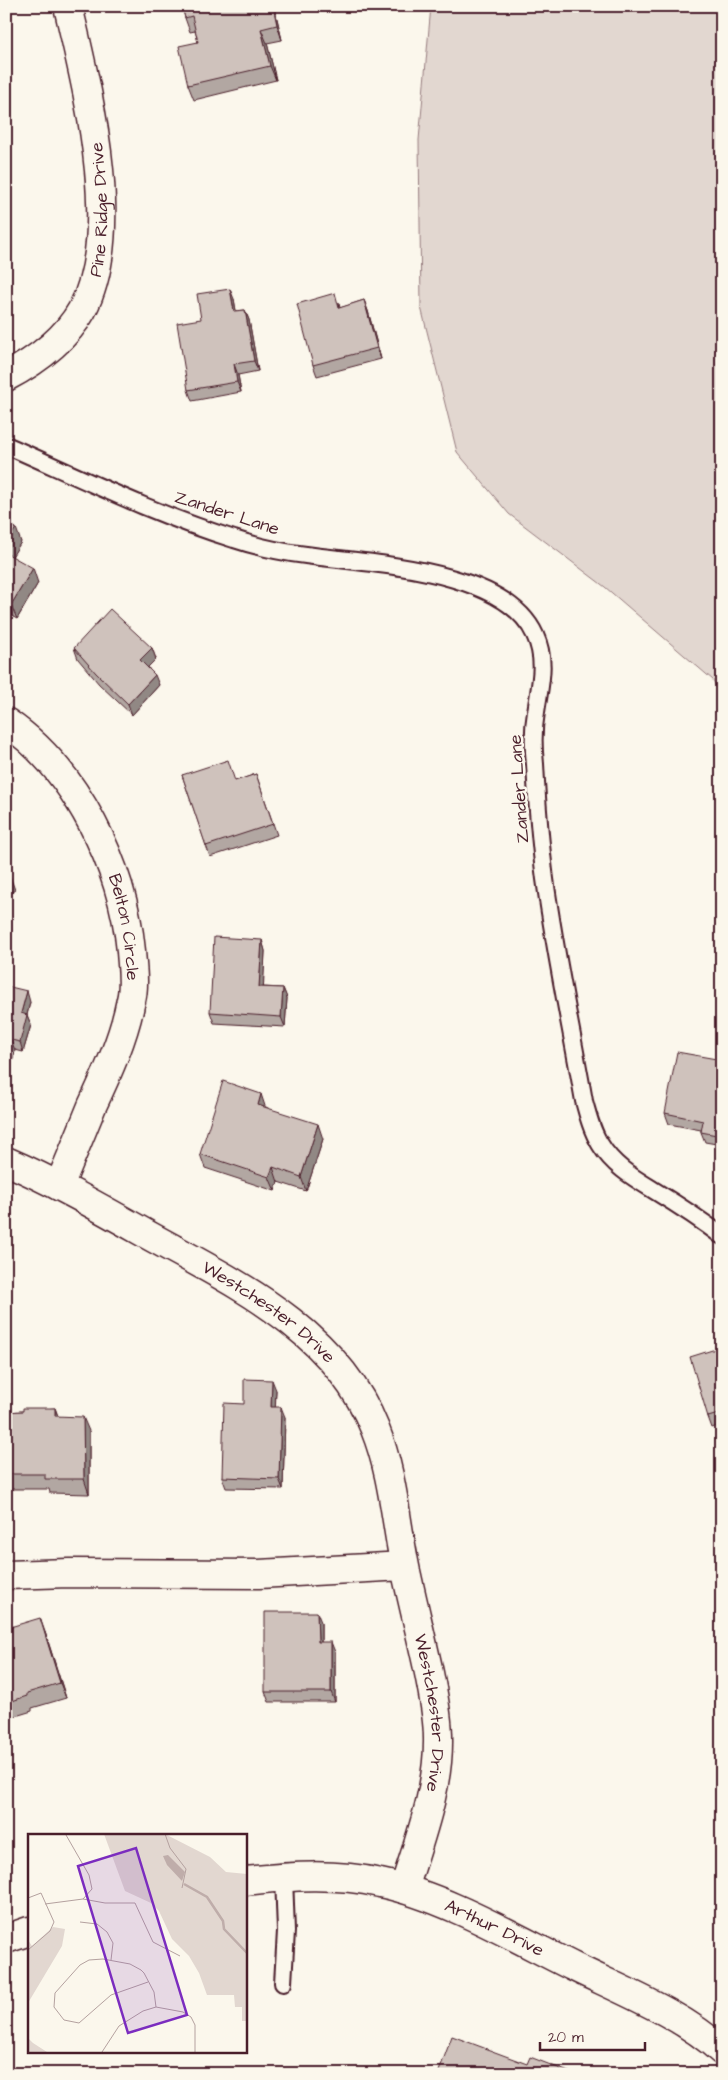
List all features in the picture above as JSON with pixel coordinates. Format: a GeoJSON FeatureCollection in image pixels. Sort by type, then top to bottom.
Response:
{"type":"FeatureCollection","features":[{"type":"Feature","properties":{"kind":"street","name":"Pine Ridge Drive"},"geometry":{"type":"LineString","coordinates":[[6,377],[35,361],[58,341],[71,325],[82,309],[98,263],[102,211],[95,139],[68,6]]}},
{"type":"Feature","properties":{"kind":"street","name":"Belton Circle"},"geometry":{"type":"LineString","coordinates":[[6,722],[42,751],[59,772],[92,823],[115,877],[123,904],[129,937],[132,998],[126,1022],[117,1049],[59,1186]]}},
{"type":"Feature","properties":{"kind":"street","name":"Westchester Drive"},"geometry":{"type":"LineString","coordinates":[[6,1161],[59,1186],[259,1297],[290,1318],[334,1362],[351,1385],[375,1429],[390,1486],[404,1566],[436,1710],[438,1738],[433,1788],[404,1889]]}},
{"type":"Feature","properties":{"kind":"street"},"geometry":{"type":"LineString","coordinates":[[6,1575],[69,1573],[259,1574],[404,1566]]}},
{"type":"Feature","properties":{"kind":"street","name":"Arthur Drive"},"geometry":{"type":"LineString","coordinates":[[246,1880],[329,1876],[356,1878],[404,1889],[476,1919],[644,2002],[698,2032],[722,2051]]}},
{"type":"Feature","properties":{"kind":"street"},"geometry":{"type":"LineString","coordinates":[[6,1939],[28,1931]]}},
{"type":"Feature","properties":{"kind":"lane","name":"Zander Lane"},"geometry":{"type":"LineString","coordinates":[[6,445],[180,521],[233,539],[269,549],[412,569],[450,578],[482,589],[507,602],[525,619],[534,632],[541,650],[543,664],[533,737],[545,879],[584,1101],[589,1119],[600,1145],[620,1168],[722,1236]]}},
{"type":"Feature","properties":{"kind":"lane"},"geometry":{"type":"LineString","coordinates":[[283,1983],[286,1931],[284,1877]]}},
{"type":"Feature","properties":{"kind":"shaded area"},"geometry":{"type":"Polygon","coordinates":[[[431,6],[722,6],[722,697],[713,680],[605,587],[509,514],[457,452],[421,307],[419,140],[431,6]]]}},
{"type":"Feature","properties":{"kind":"building"},"geometry":{"type":"Polygon","coordinates":[[[182,6],[273,6],[277,25],[261,29],[270,66],[188,85],[179,46],[198,42],[192,16],[185,18],[182,6]]]}},
{"type":"Feature","properties":{"kind":"building"},"geometry":{"type":"Polygon","coordinates":[[[230,289],[234,311],[245,310],[254,361],[234,364],[237,382],[188,390],[177,323],[201,319],[197,294],[230,289]]]}},
{"type":"Feature","properties":{"kind":"building"},"geometry":{"type":"Polygon","coordinates":[[[335,293],[339,308],[364,300],[377,348],[313,365],[297,304],[335,293]]]}},
{"type":"Feature","properties":{"kind":"building"},"geometry":{"type":"Polygon","coordinates":[[[6,522],[16,528],[6,543],[6,522]]]}},
{"type":"Feature","properties":{"kind":"building"},"geometry":{"type":"Polygon","coordinates":[[[6,553],[33,568],[11,605],[6,602],[6,553]]]}},
{"type":"Feature","properties":{"kind":"building"},"geometry":{"type":"Polygon","coordinates":[[[110,609],[152,648],[140,660],[155,675],[128,704],[96,673],[74,648],[110,609]]]}},
{"type":"Feature","properties":{"kind":"building"},"geometry":{"type":"Polygon","coordinates":[[[228,760],[235,781],[256,774],[273,824],[206,846],[182,775],[228,760]]]}},
{"type":"Feature","properties":{"kind":"building"},"geometry":{"type":"Polygon","coordinates":[[[6,872],[11,879],[6,883],[6,872]]]}},
{"type":"Feature","properties":{"kind":"building"},"geometry":{"type":"Polygon","coordinates":[[[214,937],[262,940],[259,987],[283,988],[281,1017],[210,1012],[214,937]]]}},
{"type":"Feature","properties":{"kind":"building"},"geometry":{"type":"Polygon","coordinates":[[[6,986],[27,991],[21,1013],[27,1015],[20,1042],[11,1040],[6,1059],[6,986]]]}},
{"type":"Feature","properties":{"kind":"building"},"geometry":{"type":"Polygon","coordinates":[[[677,1052],[722,1060],[722,1136],[701,1132],[703,1121],[665,1113],[677,1052]]]}},
{"type":"Feature","properties":{"kind":"building"},"geometry":{"type":"Polygon","coordinates":[[[223,1081],[261,1094],[258,1105],[318,1124],[301,1177],[273,1167],[269,1177],[200,1154],[223,1081]]]}},
{"type":"Feature","properties":{"kind":"building"},"geometry":{"type":"Polygon","coordinates":[[[722,1347],[722,1413],[708,1417],[690,1357],[722,1347]]]}},
{"type":"Feature","properties":{"kind":"building"},"geometry":{"type":"Polygon","coordinates":[[[244,1379],[272,1380],[271,1407],[281,1407],[279,1479],[222,1477],[224,1403],[244,1404],[244,1379]]]}},
{"type":"Feature","properties":{"kind":"building"},"geometry":{"type":"Polygon","coordinates":[[[23,1408],[55,1408],[55,1416],[83,1417],[84,1479],[45,1479],[45,1474],[6,1474],[6,1412],[23,1411],[23,1408]]]}},
{"type":"Feature","properties":{"kind":"building"},"geometry":{"type":"Polygon","coordinates":[[[265,1612],[317,1612],[318,1642],[331,1642],[331,1692],[265,1692],[265,1612]]]}},
{"type":"Feature","properties":{"kind":"building"},"geometry":{"type":"Polygon","coordinates":[[[40,1618],[60,1683],[27,1693],[27,1696],[6,1703],[6,1637],[10,1636],[7,1628],[40,1618]]]}},
{"type":"Feature","properties":{"kind":"building"},"geometry":{"type":"Polygon","coordinates":[[[452,2036],[527,2064],[530,2057],[574,2074],[438,2074],[452,2036]]]}}]}
